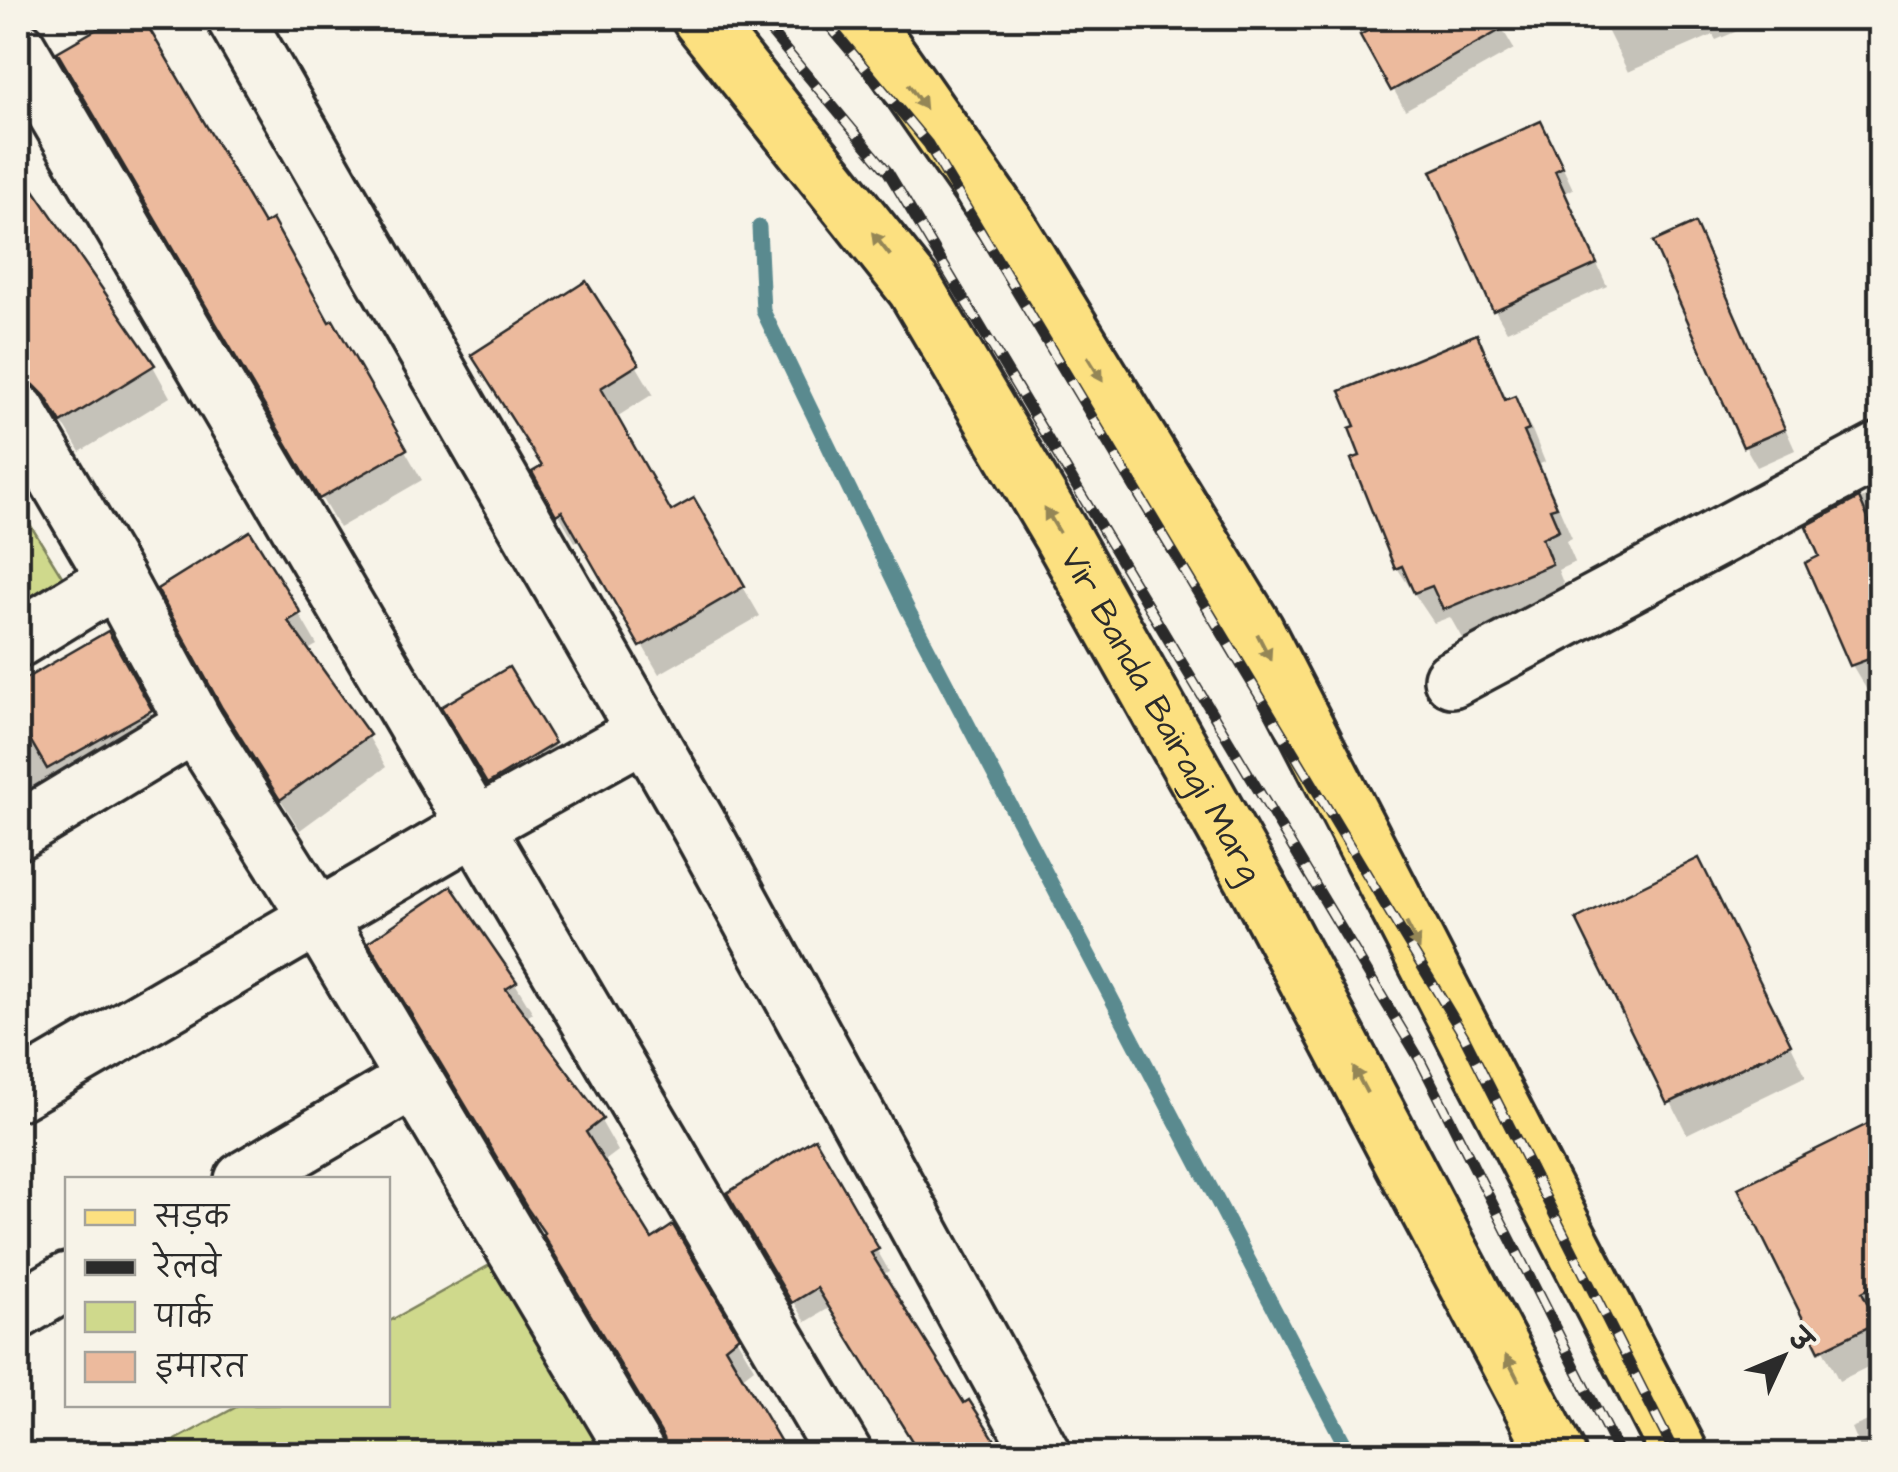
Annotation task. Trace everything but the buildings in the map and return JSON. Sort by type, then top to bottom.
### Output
[{"type":"main road","name":"Vir Banda Bairagi Marg","points":[[700,18],[915,288],[1061,535],[1259,888],[1557,1454]]},
{"type":"main road","points":[[862,18],[1007,226],[1256,631],[1680,1454]]},
{"type":"street","points":[[55,18],[18,45],[844,1454]]},
{"type":"street","points":[[235,18],[646,732],[1042,1454]]},
{"type":"street","points":[[18,412],[116,579],[194,724],[317,916],[637,1454]]},
{"type":"street","points":[[1452,678],[1880,451]]},
{"type":"street","points":[[18,639],[116,579]]},
{"type":"street","points":[[18,831],[194,724]]},
{"type":"street","points":[[18,1092],[317,916],[646,732]]},
{"type":"street","points":[[247,1177],[414,1080]]},
{"type":"street","points":[[18,1310],[65,1284]]},
{"type":"green space","points":[[18,505],[73,594],[18,629]]},
{"type":"green space","points":[[506,1256],[628,1454],[150,1454],[236,1407],[390,1407],[390,1321]]},
{"type":"waterway","points":[[759,227],[763,311],[907,608],[1350,1454]]},
{"type":"railway","points":[[759,18],[888,172],[1420,1060],[1619,1454]]},
{"type":"railway","points":[[823,18],[928,144],[1464,1036],[1675,1454]]}]
